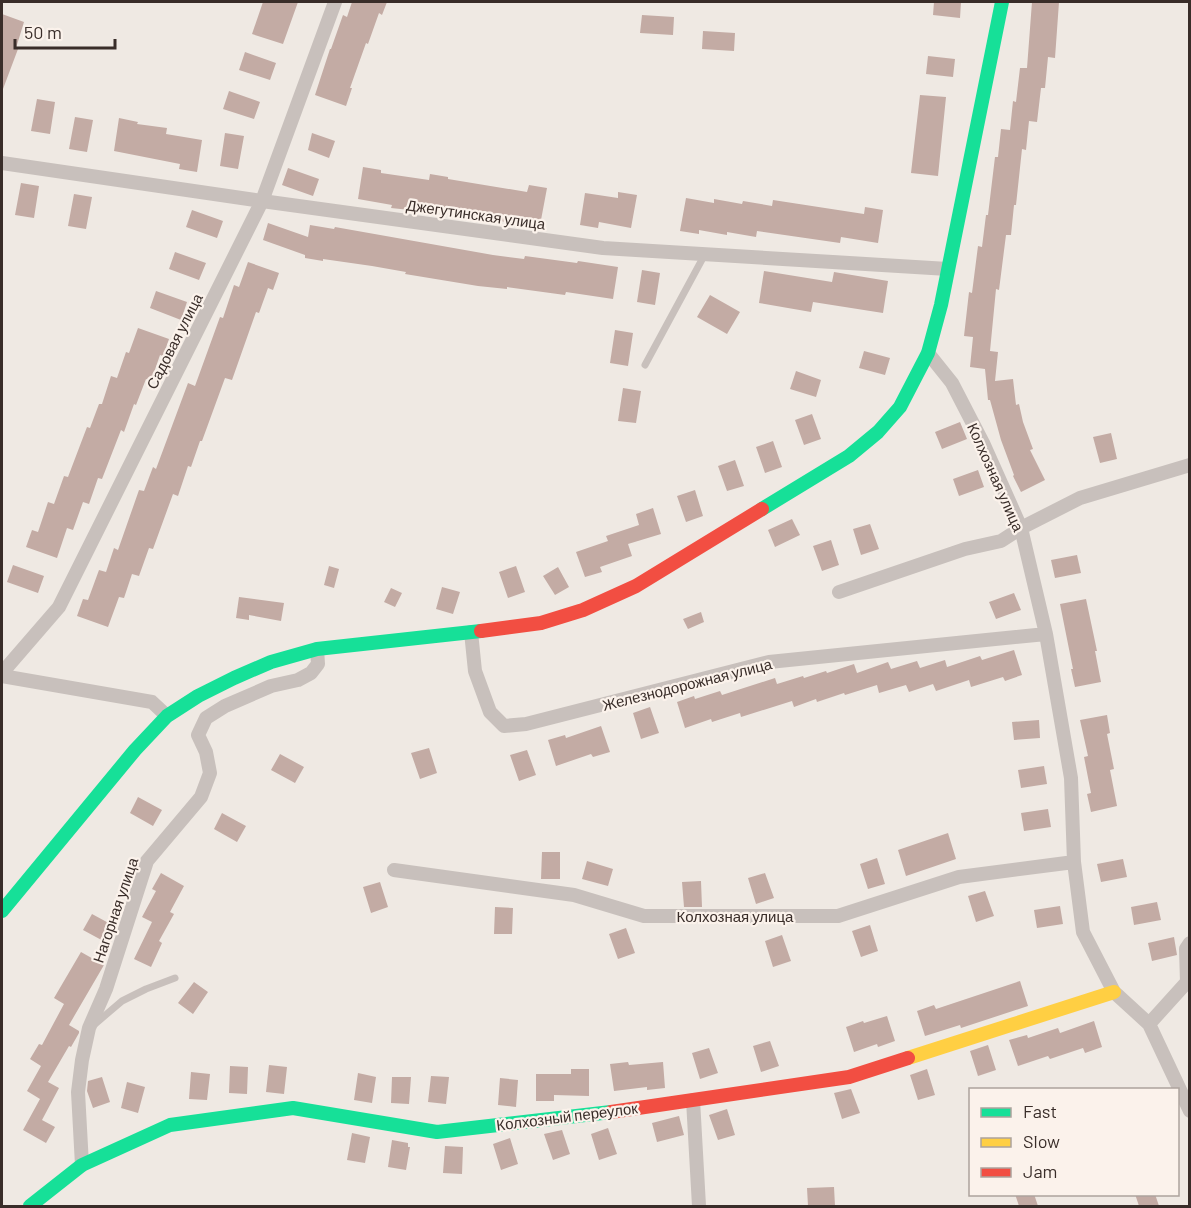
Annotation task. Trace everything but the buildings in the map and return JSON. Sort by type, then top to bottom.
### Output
[{"type":"main road","points":[[2,911],[135,750],[167,716],[198,696],[271,662],[317,649],[541,623],[583,610],[636,586],[849,456],[878,432],[900,406],[928,353],[941,305],[1002,2]]},
{"type":"main road","name":"Колхозный переулок","points":[[30,1206],[82,1165],[170,1125],[293,1108],[437,1132],[591,1115],[849,1077],[1114,992]]},
{"type":"street","name":"Садовая улица","points":[[2,674],[59,608],[262,201],[335,2]]},
{"type":"street","name":"Джегутинская улица","points":[[2,163],[603,248],[948,269]]},
{"type":"street","name":"Колхозная улица","points":[[928,353],[952,383],[984,445],[1021,528],[1046,634],[1071,778],[1074,862],[1083,932],[1114,992],[1149,1024],[1190,1111]]},
{"type":"street","points":[[839,592],[965,549],[1001,541],[1021,528],[1080,498],[1190,465]]},
{"type":"street","name":"Железнодорожная улица","points":[[471,632],[479,682],[490,712],[504,726],[526,724],[769,662],[1046,634]]},
{"type":"street","name":"Нагорная улица","points":[[82,1165],[78,1092],[89,1028],[106,989],[147,861],[201,797],[210,772],[206,752],[198,735],[206,718],[225,706],[271,686],[298,680],[310,673],[318,664],[317,649]]},
{"type":"street","points":[[2,653],[16,656]]},
{"type":"street","points":[[2,674],[152,702],[167,716]]},
{"type":"street","name":"Колхозная улица","points":[[394,870],[574,895],[644,916],[838,916],[959,877],[1074,862]]},
{"type":"street","points":[[1149,1024],[1187,982],[1186,949],[1190,943]]},
{"type":"street","points":[[693,1100],[699,1206]]},
{"type":"lane","points":[[645,365],[705,254]]},
{"type":"lane","points":[[89,1028],[122,1001],[175,978]]},
{"type":"traffic: fast","points":[[762,509],[849,456],[878,432],[900,407],[928,353],[941,305],[1002,2]]},
{"type":"traffic: fast","points":[[2,911],[135,750],[167,716],[198,696],[271,662],[317,649],[481,631]]},
{"type":"traffic: fast","points":[[30,1206],[82,1165],[170,1125],[293,1108],[437,1132],[611,1112]]},
{"type":"traffic: slow","points":[[908,1058],[1114,992]]},
{"type":"traffic: jam","points":[[481,631],[541,623],[583,610],[636,586],[762,509]]},
{"type":"traffic: jam","points":[[611,1112],[849,1077],[908,1058]]}]
